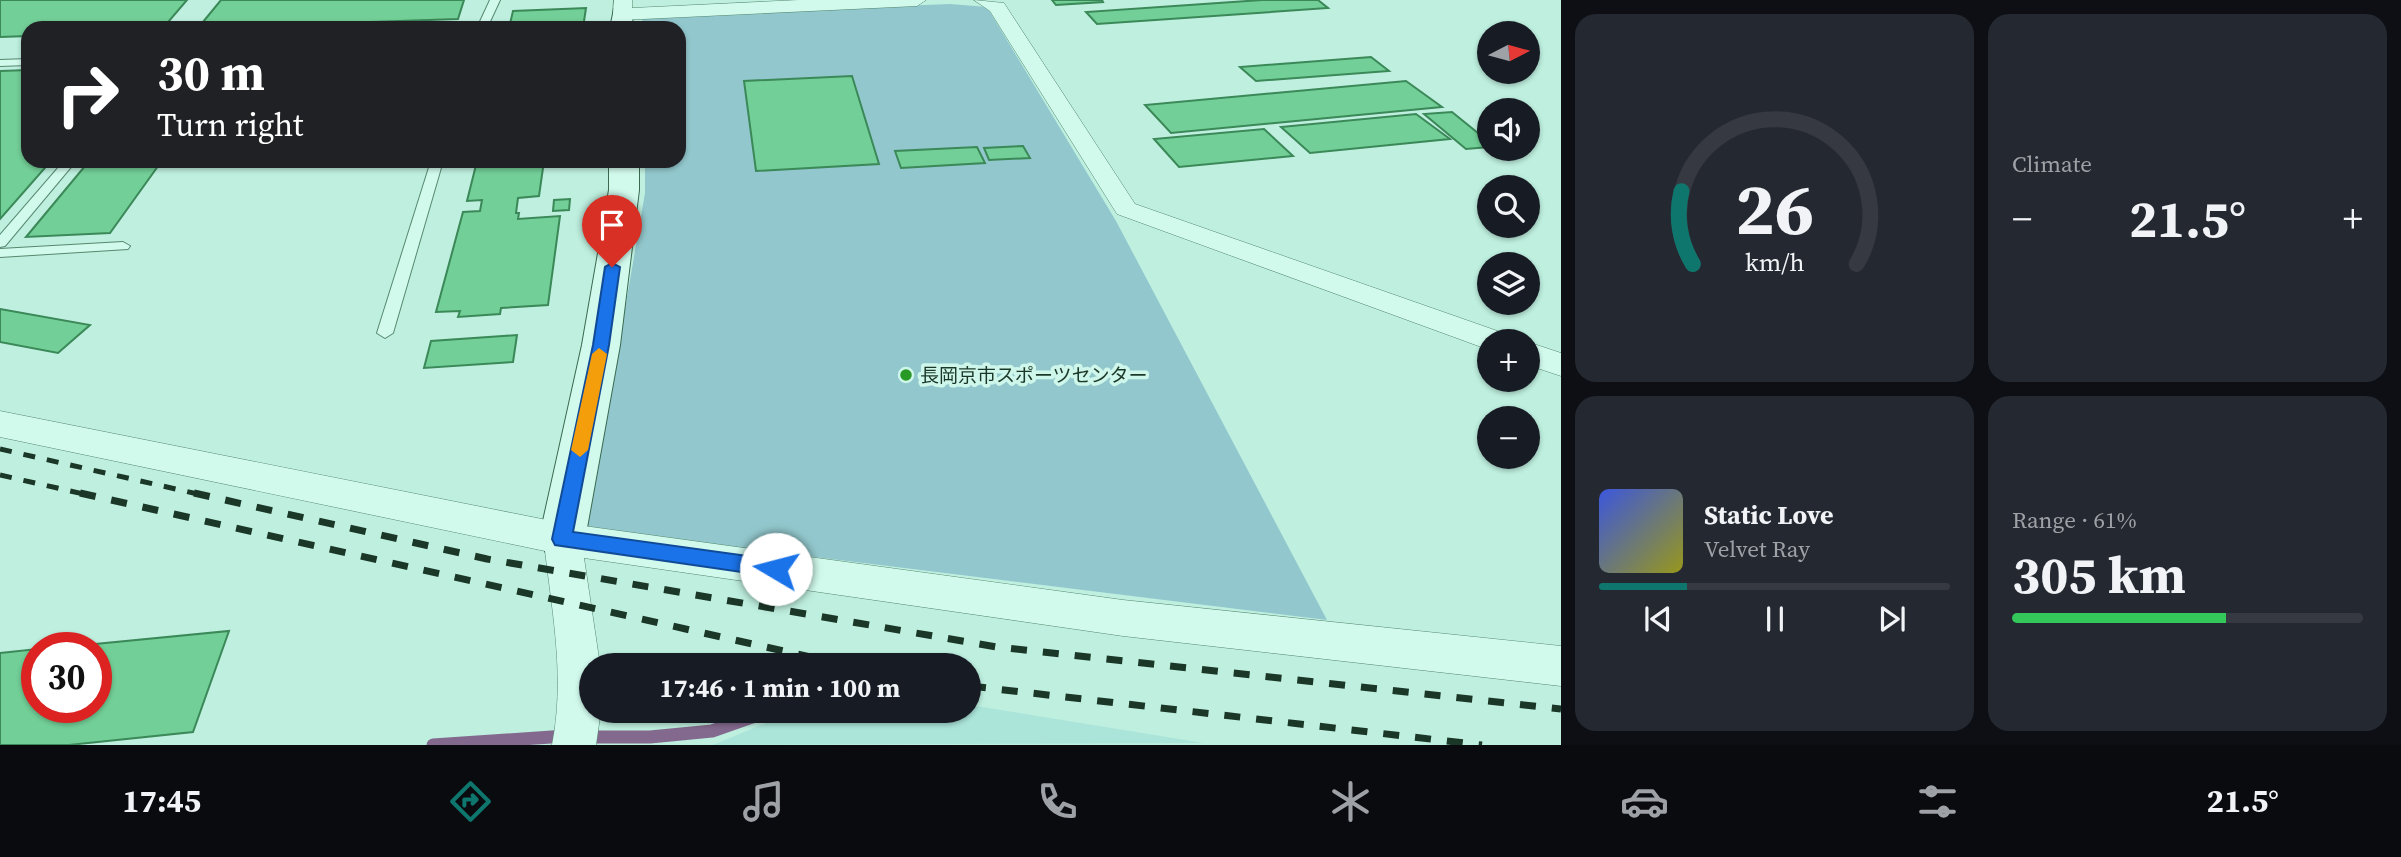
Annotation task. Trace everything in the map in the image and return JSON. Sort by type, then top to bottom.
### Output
[{"type":"street","points":[[622,14],[917,0]]},
{"type":"street","points":[[983,0],[997,7],[1126,209],[1477,335]]},
{"type":"street","points":[[577,732],[580,684],[562,539],[601,345],[624,190],[624,168]]},
{"type":"street","points":[[1540,357],[1561,365]]},
{"type":"street","points":[[0,424],[562,539],[1123,618],[1561,666]]},
{"type":"lane","points":[[485,21],[495,0]]},
{"type":"lane","points":[[0,63],[21,62]]},
{"type":"lane","points":[[0,243],[64,168]]},
{"type":"lane","points":[[385,333],[435,168]]},
{"type":"lane","points":[[0,253],[123,246]]},
{"type":"shaded area","name":"長岡京市スポーツセンター","points":[[950,4],[987,7],[1116,221],[1327,620],[587,529],[645,193],[645,168],[686,168],[686,21],[642,21],[642,16]]},
{"type":"shaded area","points":[[981,707],[1204,743],[713,745],[766,723],[981,723]]},
{"type":"building","points":[[0,0],[187,0],[169,21],[21,21],[21,36],[0,37]]},
{"type":"building","points":[[221,0],[464,0],[458,19],[204,21]]},
{"type":"building","points":[[1052,0],[1102,0],[1103,2],[1056,5]]},
{"type":"building","points":[[1262,0],[1318,0],[1328,8],[1097,24],[1086,12]]},
{"type":"building","points":[[586,8],[584,21],[511,21],[513,11]]},
{"type":"building","points":[[1371,57],[1389,71],[1256,81],[1240,67]]},
{"type":"building","points":[[21,70],[21,168],[45,168],[0,219],[0,71]]},
{"type":"building","points":[[852,76],[879,164],[756,171],[744,81]]},
{"type":"building","points":[[1406,81],[1442,107],[1171,133],[1145,105]]},
{"type":"building","points":[[1452,112],[1477,132],[1477,148],[1466,149],[1424,114]]},
{"type":"building","points":[[1416,114],[1450,139],[1310,153],[1281,127]]},
{"type":"building","points":[[1264,129],[1293,156],[1179,167],[1154,139]]},
{"type":"building","points":[[1023,146],[1030,158],[989,160],[984,148]]},
{"type":"building","points":[[977,147],[985,163],[901,168],[895,151]]},
{"type":"building","points":[[83,168],[157,168],[110,233],[26,237]]},
{"type":"building","points":[[475,168],[543,168],[539,196],[518,198],[516,213],[519,213],[518,219],[560,216],[548,305],[501,308],[500,314],[458,317],[460,311],[436,312],[463,212],[480,211],[482,200],[467,201]]},
{"type":"building","points":[[570,199],[569,210],[553,211],[554,200]]},
{"type":"building","points":[[0,309],[90,325],[58,353],[0,342]]},
{"type":"building","points":[[517,335],[513,362],[424,368],[431,341]]},
{"type":"building","points":[[229,631],[193,732],[69,745],[0,745],[0,653],[21,651],[21,723],[112,723],[112,642]]},
{"type":"waterway","points":[[586,737],[650,737],[712,731],[735,723]]},
{"type":"waterway","points":[[433,745],[566,736]]},
{"type":"railway","points":[[0,449],[202,495]]},
{"type":"railway","points":[[0,475],[88,495]]},
{"type":"railway","points":[[80,493],[793,653]]},
{"type":"railway","points":[[194,493],[487,559],[997,647],[1561,709]]},
{"type":"railway","points":[[981,687],[1482,745]]},
{"type":"slow traffic","points":[[580,450],[599,354]]},
{"type":"place","name":"長岡京市スポーツセンター","points":[[906,375]]},
{"type":"route","points":[[612,267],[601,345],[562,539],[776,569]]}]
